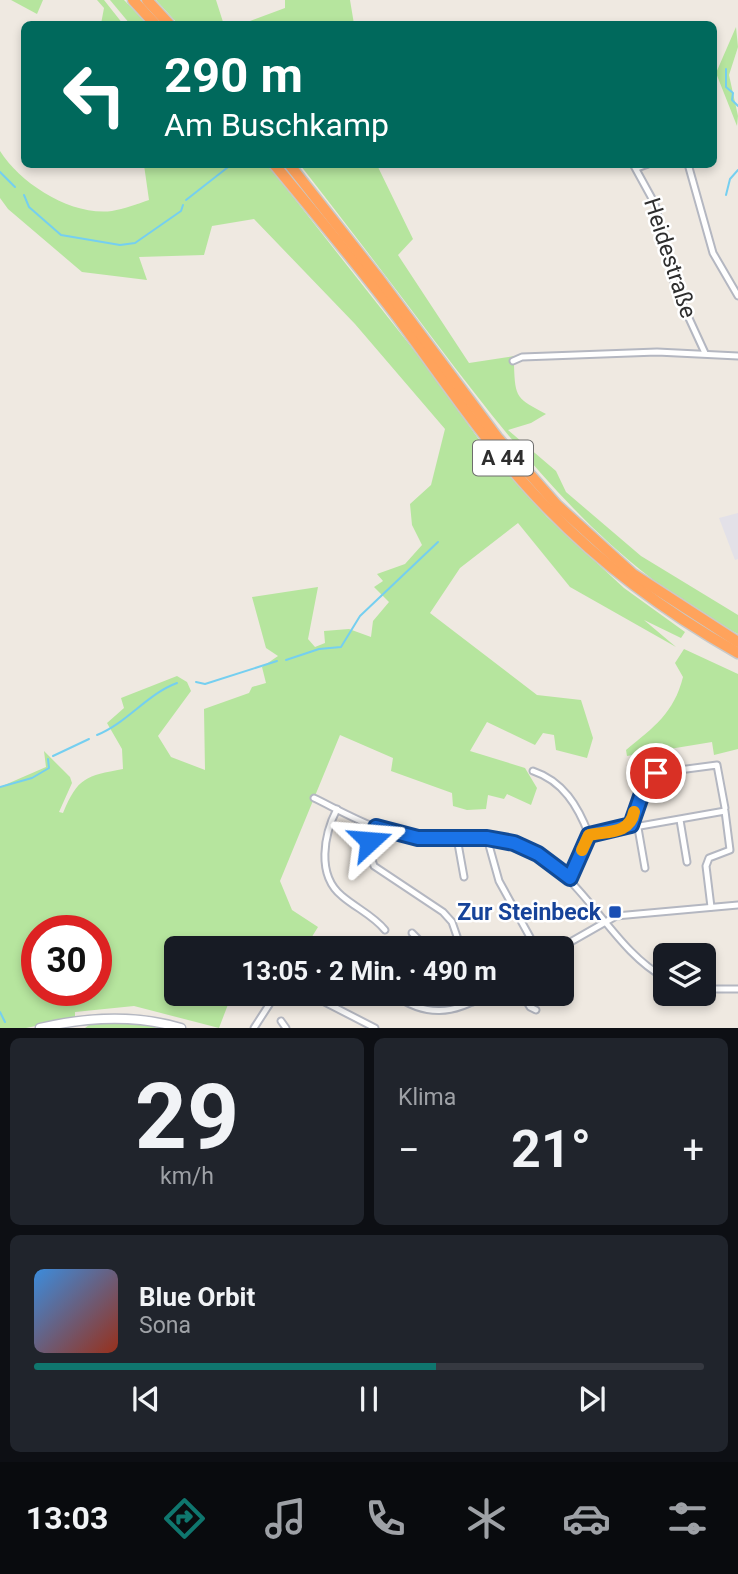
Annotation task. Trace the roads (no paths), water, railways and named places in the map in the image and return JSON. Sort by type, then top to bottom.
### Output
[{"type":"highway","points":[[132,0],[152,21]]},
{"type":"highway","points":[[147,0],[166,21]]},
{"type":"highway","name":"A 44","points":[[278,168],[320,211],[497,437],[557,505],[633,574],[738,642]]},
{"type":"highway","name":"A 44","points":[[292,168],[320,211],[490,443],[549,511],[589,548],[659,605],[738,653]]},
{"type":"main road","points":[[40,1028],[83,1020],[122,1018],[181,1028]]},
{"type":"street","name":"Heidestraße","points":[[636,168],[655,204],[676,290],[705,353]]},
{"type":"street","points":[[689,168],[713,253],[738,296]]},
{"type":"street","points":[[513,361],[522,357],[657,352],[738,356]]},
{"type":"street","points":[[627,828],[632,822],[648,779],[656,773],[717,765],[730,850],[709,858],[706,866],[711,907]]},
{"type":"street","points":[[533,771],[545,775],[565,790],[589,835]]},
{"type":"street","points":[[314,798],[376,827],[418,838],[487,838],[527,848],[570,878],[653,970]]},
{"type":"street","points":[[337,809],[325,843],[332,884],[342,897],[385,930]]},
{"type":"street","points":[[589,835],[725,810]]},
{"type":"street","points":[[680,820],[687,862]]},
{"type":"street","points":[[376,827],[368,848],[374,866],[446,915],[456,936]]},
{"type":"street","points":[[638,828],[645,868]]},
{"type":"street","points":[[570,878],[589,835]]},
{"type":"street","points":[[457,838],[464,877]]},
{"type":"street","points":[[487,838],[499,881],[529,936]]},
{"type":"street","points":[[574,939],[606,920],[637,913],[738,905]]},
{"type":"street","points":[[412,933],[415,936]]},
{"type":"street","points":[[716,989],[738,989]]},
{"type":"street","points":[[254,1028],[268,1006]]},
{"type":"street","points":[[332,1006],[375,1028]]},
{"type":"street","points":[[413,1006],[430,1011],[450,1011],[460,1006]]},
{"type":"street","points":[[529,1006],[536,1010]]},
{"type":"street","points":[[281,1021],[286,1028]]},
{"type":"waterway","points":[[726,69],[726,87],[733,93],[732,100],[738,106]]},
{"type":"waterway","points":[[186,200],[227,168]]},
{"type":"waterway","points":[[726,195],[730,179],[738,170]]},
{"type":"waterway","points":[[0,172],[15,187]]},
{"type":"waterway","points":[[24,195],[29,207],[61,235],[120,245],[135,243],[181,211],[183,205]]},
{"type":"waterway","points":[[286,660],[319,649],[341,647],[360,616],[438,542]]},
{"type":"waterway","points":[[196,682],[205,684],[277,661]]},
{"type":"waterway","points":[[97,735],[108,730],[156,694],[177,683]]},
{"type":"waterway","points":[[53,756],[89,739]]},
{"type":"waterway","points":[[0,787],[32,778],[49,768],[48,759]]},
{"type":"waterway","points":[[0,1012],[5,1022]]},
{"type":"place","name":"Zur Steinbeck","points":[[615,912]]}]
